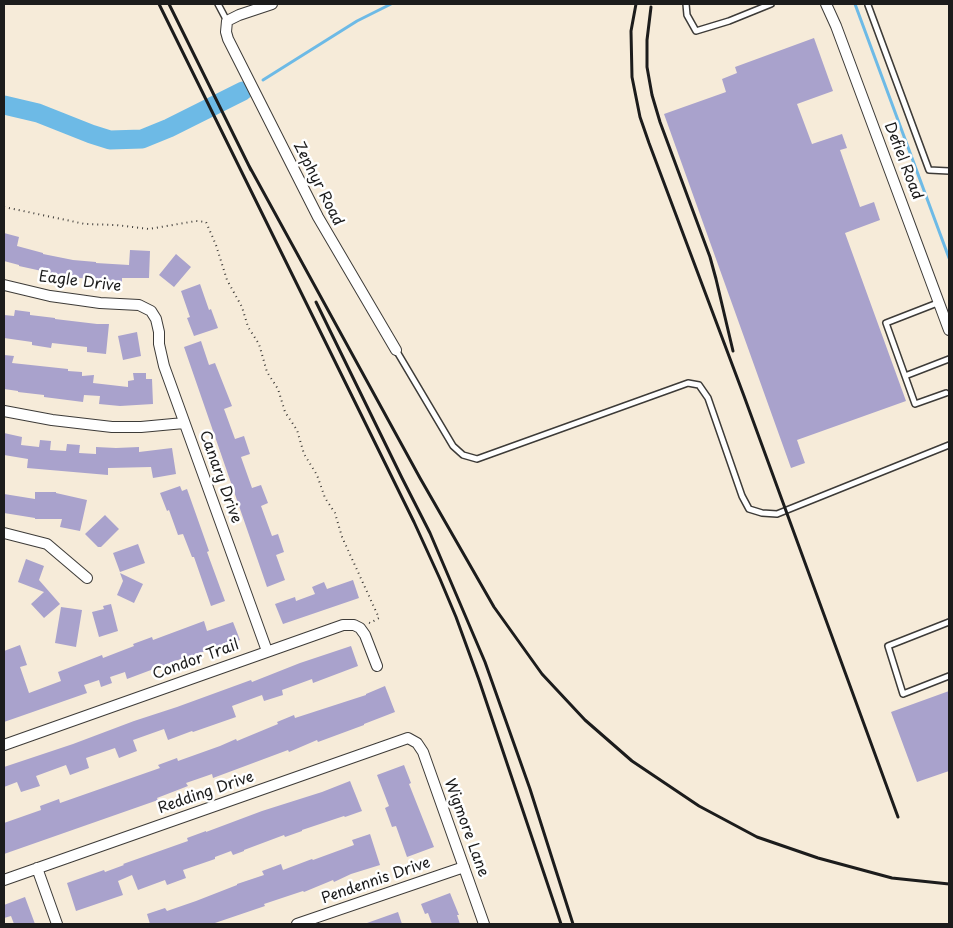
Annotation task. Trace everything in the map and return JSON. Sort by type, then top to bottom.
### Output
[{"type":"street","points":[[226,23],[239,15],[272,4]]},
{"type":"street","name":"Defiel Road","points":[[826,4],[836,26],[949,330]]},
{"type":"street","name":"Zephyr Road","points":[[226,23],[228,38],[318,218],[396,350]]},
{"type":"street","name":"Eagle Drive","points":[[4,285],[50,296],[100,303],[139,305],[151,311]]},
{"type":"street","name":"Canary Drive","points":[[151,311],[156,319],[164,366],[267,651]]},
{"type":"street","points":[[4,411],[59,421],[112,427],[141,427],[184,422]]},
{"type":"street","points":[[4,533],[47,544],[87,578]]},
{"type":"street","name":"Condor Trail","points":[[4,745],[343,625],[354,625],[360,628],[365,635],[377,666]]},
{"type":"street","name":"Redding Drive","points":[[4,880],[408,738],[418,743]]},
{"type":"street","name":"Wigmore Lane","points":[[418,743],[423,752],[484,924]]},
{"type":"street","name":"Pendennis Drive","points":[[297,924],[464,867]]},
{"type":"street","points":[[37,868],[57,924]]},
{"type":"lane","points":[[218,4],[226,23]]},
{"type":"lane","points":[[686,4],[687,15],[696,31],[729,21],[770,4]]},
{"type":"lane","points":[[868,4],[928,170],[949,171]]},
{"type":"lane","points":[[940,302],[886,323],[915,404],[946,393]]},
{"type":"lane","points":[[396,350],[453,446],[463,455],[478,459],[688,383],[699,385],[708,398],[742,496],[749,509],[762,513],[777,514],[949,446]]},
{"type":"lane","points":[[905,376],[949,358]]},
{"type":"lane","points":[[949,622],[888,646],[903,694],[949,676]]},
{"type":"path","points":[[4,207],[85,224],[148,229],[196,221],[206,222],[216,245],[227,280],[242,307],[248,327],[259,344],[267,372],[278,389],[286,412],[297,430],[304,454],[317,475],[325,498],[335,513],[342,537],[379,618],[370,622],[362,618]]},
{"type":"building","points":[[814,38],[833,91],[797,104],[812,144],[842,134],[847,148],[840,150],[860,207],[874,202],[880,220],[845,233],[906,401],[797,440],[805,463],[791,468],[664,114],[726,92],[722,79],[737,73],[735,67]]},
{"type":"building","points":[[4,233],[19,237],[17,246],[43,254],[96,263],[129,265],[130,250],[150,251],[149,278],[122,278],[122,282],[102,281],[69,277],[19,266],[4,261]]},
{"type":"building","points":[[176,254],[191,267],[174,287],[159,275]]},
{"type":"building","points":[[200,284],[209,310],[211,309],[218,328],[194,336],[187,318],[190,317],[181,291]]},
{"type":"building","points":[[15,310],[30,312],[30,315],[55,319],[109,324],[106,354],[87,352],[87,347],[52,343],[51,348],[32,345],[32,342],[4,338],[4,315],[14,316]]},
{"type":"building","points":[[137,332],[141,356],[123,360],[118,336]]},
{"type":"building","points":[[201,341],[209,365],[215,363],[232,406],[224,409],[235,439],[244,436],[250,454],[241,457],[252,488],[261,485],[268,503],[261,506],[272,536],[278,534],[284,552],[276,555],[285,580],[267,587],[184,347]]},
{"type":"building","points":[[4,355],[14,356],[12,363],[68,369],[68,371],[82,372],[82,376],[94,375],[93,383],[128,387],[128,381],[134,380],[133,373],[146,373],[146,379],[152,379],[153,404],[120,406],[99,404],[100,396],[84,395],[83,402],[4,389]]},
{"type":"building","points":[[4,433],[22,437],[21,445],[39,447],[40,440],[51,441],[50,450],[66,451],[67,444],[80,445],[79,453],[96,454],[96,447],[139,447],[139,452],[172,448],[176,474],[153,478],[151,467],[108,468],[108,475],[27,468],[28,459],[4,455]]},
{"type":"building","points":[[180,486],[182,491],[187,489],[225,601],[211,606],[194,557],[192,557],[183,534],[178,535],[169,510],[167,511],[160,493]]},
{"type":"building","points":[[35,492],[56,492],[87,500],[80,531],[60,527],[62,519],[35,519],[4,513],[4,494],[35,499]]},
{"type":"building","points":[[105,515],[119,529],[101,547],[98,547],[85,534]]},
{"type":"building","points":[[138,544],[145,563],[120,572],[113,553]]},
{"type":"building","points":[[26,559],[44,566],[39,580],[60,604],[44,618],[31,604],[44,592],[18,582]]},
{"type":"building","points":[[120,573],[143,584],[134,603],[117,595],[123,581]]},
{"type":"building","points":[[353,580],[359,598],[283,624],[275,604],[295,597],[296,601],[315,594],[312,587],[324,582],[327,589]]},
{"type":"building","points":[[111,604],[118,631],[99,637],[92,612],[104,609],[103,606]]},
{"type":"building","points":[[61,607],[82,610],[76,647],[55,643]]},
{"type":"building","points":[[204,621],[207,631],[233,622],[240,640],[127,679],[125,672],[110,677],[112,683],[101,687],[99,680],[84,685],[87,693],[4,722],[4,651],[20,645],[27,665],[20,667],[29,693],[61,681],[58,672],[102,655],[103,658],[152,637],[153,640]]},
{"type":"building","points":[[351,646],[358,666],[313,683],[312,679],[282,690],[283,695],[264,701],[262,695],[232,706],[236,717],[168,740],[164,729],[133,740],[137,751],[119,758],[115,748],[86,758],[89,768],[70,775],[66,765],[36,776],[40,786],[21,792],[17,782],[4,787],[4,767]]},
{"type":"building","points":[[385,686],[395,712],[318,742],[317,740],[289,752],[288,750],[213,778],[212,774],[186,783],[188,786],[157,798],[158,800],[4,854],[4,823],[41,810],[40,806],[59,799],[60,803],[160,768],[158,765],[177,758],[178,761],[236,739],[237,741],[278,724],[277,722],[294,715],[295,718],[366,695]]},
{"type":"building","points":[[949,691],[949,771],[917,782],[891,712]]},
{"type":"building","points":[[404,765],[411,783],[409,784],[434,847],[407,857],[396,826],[392,827],[385,808],[389,806],[377,775]]},
{"type":"building","points":[[350,781],[362,811],[285,837],[284,835],[233,855],[231,851],[215,857],[215,859],[183,870],[186,878],[167,885],[165,880],[138,890],[132,875],[118,881],[123,895],[76,911],[67,883],[104,870],[105,872],[188,841],[187,838]]},
{"type":"building","points":[[370,834],[380,865],[264,904],[265,906],[212,924],[150,924],[147,914],[165,908],[167,911],[196,901],[264,875],[262,871],[281,864],[283,870],[313,860],[354,845],[352,840]]},
{"type":"building","points":[[450,893],[459,915],[457,915],[460,924],[432,924],[428,913],[425,914],[421,904]]},
{"type":"building","points":[[25,897],[35,924],[14,924],[11,916],[4,918],[4,905]]},
{"type":"building","points":[[398,912],[402,924],[367,924],[367,923]]},
{"type":"waterway","points":[[263,80],[357,21],[391,4]]},
{"type":"waterway","points":[[855,4],[949,258]]},
{"type":"waterway","points":[[4,105],[38,113],[110,140],[142,139],[169,128],[243,91]]},
{"type":"railway","points":[[159,4],[414,522],[440,579],[479,680],[561,924]]},
{"type":"railway","points":[[169,4],[251,170]]},
{"type":"railway","points":[[636,4],[631,31],[632,77],[640,117],[898,817]]},
{"type":"railway","points":[[651,7],[647,40],[647,67],[652,95],[660,122],[710,257],[733,351]]},
{"type":"railway","points":[[248,164],[420,478],[494,607],[542,674],[585,720],[632,761],[699,806],[757,837],[818,858],[892,878],[949,884]]},
{"type":"railway","points":[[316,302],[430,533],[485,662],[530,789],[573,924]]}]
